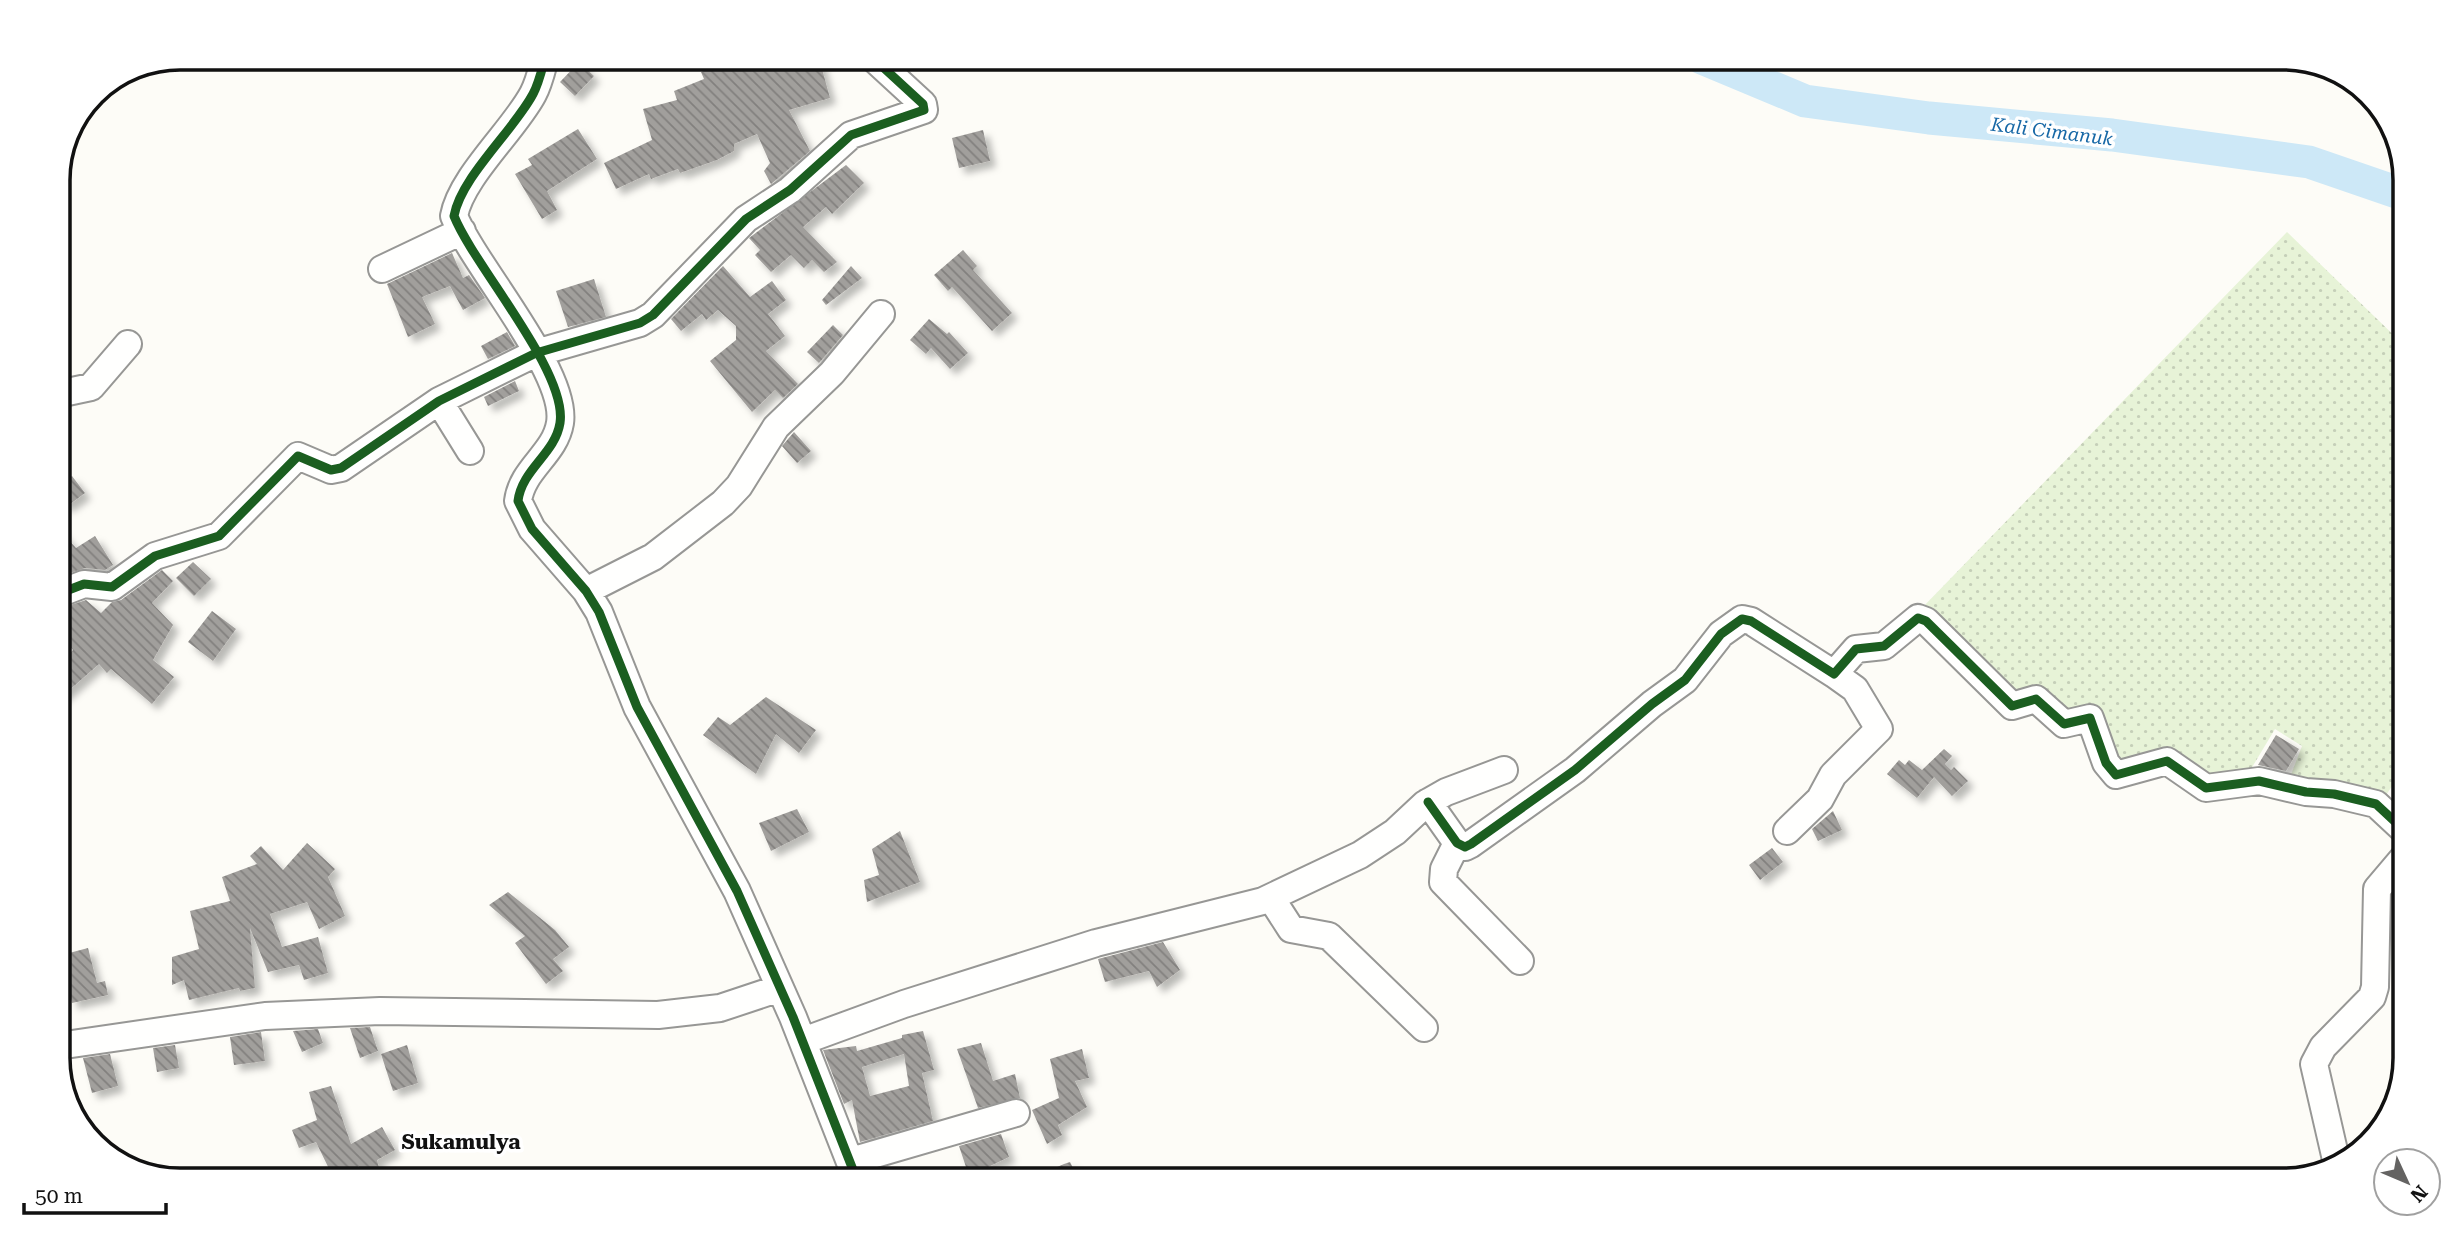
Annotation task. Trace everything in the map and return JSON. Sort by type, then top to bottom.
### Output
[{"type":"street","points":[[541,70],[534,93],[456,205],[454,216],[536,353],[559,397],[560,425],[553,442],[526,475],[518,501],[531,529],[586,591],[612,640],[637,707],[737,891],[803,1041],[853,1168]]},
{"type":"street","points":[[70,589],[84,584],[112,587],[155,556],[212,541],[298,456],[331,470],[341,468],[439,401],[536,353],[640,323],[653,316],[746,219],[790,190],[851,135],[924,110],[923,104],[886,70]]},
{"type":"street","points":[[382,269],[462,231]]},
{"type":"street","points":[[586,591],[653,557],[723,503],[739,486],[776,427],[832,373],[881,314]]},
{"type":"street","points":[[70,391],[90,387],[128,344]]},
{"type":"street","points":[[439,401],[470,451]]},
{"type":"street","points":[[1428,802],[1457,843],[1465,847],[1471,844],[1575,769],[1685,680],[1721,634],[1742,619],[1747,619],[1855,689],[1879,729],[1833,775],[1820,799],[1787,831]]},
{"type":"street","points":[[1834,674],[1856,649],[1880,647],[1914,620],[1922,619],[2012,706],[2036,699],[2064,724],[2090,718],[2106,763],[2116,775],[2166,761],[2206,788],[2259,781],[2371,802],[2393,821]]},
{"type":"street","points":[[803,1041],[904,1004],[1096,943],[1271,898],[1360,855],[1395,832],[1428,802],[1504,770]]},
{"type":"street","points":[[1457,843],[1444,869],[1443,882],[1520,961]]},
{"type":"street","points":[[2335,1154],[2314,1064],[2319,1052],[2372,997],[2375,987],[2377,889],[2393,870]]},
{"type":"street","points":[[1271,898],[1290,929],[1329,936],[1424,1028]]},
{"type":"street","points":[[70,1044],[265,1016],[380,1011],[658,1015],[720,1008],[780,988]]},
{"type":"street","points":[[862,1168],[1016,1113]]},
{"type":"green space","points":[[2287,232],[2393,334],[2393,785],[2382,801],[2289,780],[2302,746],[2275,729],[2248,774],[2204,780],[2117,767],[2067,718],[2013,699],[1920,610]]},
{"type":"building","points":[[571,70],[588,70],[594,76],[575,96],[560,82]]},
{"type":"building","points":[[822,70],[830,98],[789,110],[810,151],[771,184],[764,171],[770,163],[757,134],[734,144],[734,151],[717,160],[680,173],[678,169],[651,179],[649,174],[616,189],[604,163],[652,140],[643,109],[677,100],[674,91],[704,79],[701,72]]},
{"type":"building","points":[[578,129],[597,159],[547,191],[557,210],[542,219],[515,174],[532,165],[528,159]]},
{"type":"building","points":[[983,130],[990,161],[959,168],[952,138]]},
{"type":"building","points":[[846,165],[864,183],[832,214],[826,207],[803,227],[837,262],[824,272],[812,260],[804,268],[791,255],[771,272],[755,255],[760,250],[749,238]]},
{"type":"building","points":[[963,250],[977,266],[973,270],[1012,313],[992,331],[952,287],[948,291],[934,275]]},
{"type":"building","points":[[452,253],[463,278],[469,275],[485,298],[463,310],[450,286],[422,297],[435,324],[408,337],[387,284]]},
{"type":"building","points":[[723,266],[750,297],[772,281],[786,300],[768,314],[785,336],[766,351],[798,384],[783,398],[775,390],[752,412],[710,361],[736,340],[736,326],[718,310],[706,320],[702,314],[681,331],[671,319]]},
{"type":"building","points":[[851,266],[862,278],[826,305],[822,300]]},
{"type":"building","points":[[594,279],[606,317],[568,327],[556,291]]},
{"type":"building","points":[[929,319],[947,334],[949,332],[968,353],[950,369],[931,348],[926,354],[910,340]]},
{"type":"building","points":[[833,325],[843,335],[819,363],[807,352]]},
{"type":"building","points":[[507,332],[515,346],[488,359],[481,346]]},
{"type":"building","points":[[515,381],[519,391],[488,406],[484,397]]},
{"type":"building","points":[[794,432],[811,451],[797,463],[782,446]]},
{"type":"building","points":[[72,476],[85,493],[70,504]]},
{"type":"building","points":[[95,536],[113,565],[105,570],[85,568],[70,573],[70,541],[76,548]]},
{"type":"building","points":[[193,562],[211,579],[194,596],[176,578]]},
{"type":"building","points":[[162,570],[173,581],[152,603],[173,625],[153,660],[174,677],[152,704],[111,669],[107,673],[99,664],[70,689],[70,653],[73,650],[70,647],[70,605],[86,600],[101,613],[112,602],[121,600]]},
{"type":"building","points":[[212,611],[236,629],[213,661],[188,642]]},
{"type":"building","points":[[766,697],[816,730],[799,753],[776,734],[756,774],[703,735],[718,717],[730,725]]},
{"type":"building","points":[[2276,735],[2299,749],[2286,771],[2258,765]]},
{"type":"building","points":[[1944,749],[1952,756],[1945,764],[1951,770],[1954,767],[1968,781],[1952,796],[1934,777],[1917,798],[1887,774],[1899,760],[1905,765],[1909,760],[1922,770]]},
{"type":"building","points":[[797,809],[809,832],[771,851],[759,823]]},
{"type":"building","points":[[1833,811],[1842,830],[1818,841],[1812,829]]},
{"type":"building","points":[[900,831],[920,882],[867,902],[864,880],[879,875],[872,849]]},
{"type":"building","points":[[307,843],[335,869],[328,877],[345,916],[319,929],[307,902],[270,914],[282,947],[318,937],[328,973],[304,980],[299,965],[268,972],[250,928],[255,988],[240,991],[239,988],[189,1000],[184,980],[172,985],[172,957],[199,949],[190,911],[230,901],[222,877],[257,864],[250,856],[261,846],[283,870]]},
{"type":"building","points":[[1772,848],[1783,862],[1760,880],[1749,865]]},
{"type":"building","points":[[508,892],[555,930],[569,947],[553,959],[563,971],[546,984],[515,943],[525,936],[489,905]]},
{"type":"building","points":[[1163,942],[1180,970],[1157,987],[1149,971],[1105,982],[1098,959]]},
{"type":"building","points":[[88,948],[97,983],[105,981],[108,995],[72,1003],[70,953]]},
{"type":"building","points":[[370,1027],[378,1051],[360,1058],[350,1028]]},
{"type":"building","points":[[318,1029],[323,1043],[302,1052],[293,1031]]},
{"type":"building","points":[[923,1031],[934,1070],[922,1073],[933,1121],[860,1142],[852,1100],[844,1104],[823,1050],[856,1046],[857,1051],[902,1038],[902,1035]],"holes":[[[904,1054],[909,1086],[870,1096],[862,1067]]]},
{"type":"building","points":[[261,1032],[265,1061],[234,1065],[230,1037]]},
{"type":"building","points":[[981,1043],[993,1081],[1015,1074],[1020,1098],[978,1108],[957,1049]]},
{"type":"building","points":[[175,1045],[179,1068],[157,1072],[153,1048]]},
{"type":"building","points":[[407,1045],[418,1083],[393,1091],[381,1054]]},
{"type":"building","points":[[1082,1049],[1089,1078],[1075,1081],[1087,1107],[1058,1125],[1062,1135],[1047,1144],[1032,1110],[1059,1098],[1050,1059]]},
{"type":"building","points":[[110,1054],[118,1086],[92,1093],[83,1058]]},
{"type":"building","points":[[331,1086],[351,1144],[382,1127],[395,1150],[377,1160],[379,1168],[329,1168],[316,1142],[299,1148],[292,1130],[317,1120],[309,1092]]},
{"type":"building","points":[[1001,1134],[1009,1157],[986,1168],[966,1168],[959,1146]]},
{"type":"building","points":[[1070,1162],[1073,1168],[1055,1168]]},
{"type":"waterway","name":"Kali Cimanuk","points":[[1731,70],[1805,101],[1929,118],[2112,135],[2309,162],[2393,191]]},
{"type":"cycle path","points":[[542,70],[533,94],[477,170],[459,201],[454,216],[535,348],[550,376],[559,402],[560,423],[557,434],[526,480],[518,501],[532,529],[586,591],[599,612],[637,707],[737,891],[793,1017],[852,1168]]},
{"type":"cycle path","points":[[70,589],[84,584],[112,587],[155,556],[219,536],[298,456],[331,470],[341,468],[439,401],[536,353],[640,323],[653,315],[746,219],[790,190],[851,135],[924,110],[923,104],[886,70]]},
{"type":"cycle path","points":[[1428,802],[1457,843],[1465,847],[1471,844],[1575,770],[1652,704],[1685,680],[1721,634],[1742,619],[1751,621],[1834,674],[1856,649],[1884,646],[1918,618],[1926,621],[2012,706],[2036,699],[2064,724],[2090,718],[2106,763],[2116,775],[2167,761],[2206,788],[2259,781],[2376,804],[2393,820]]},
{"type":"district","name":"Sukamulya","points":[[461,1142]]}]
